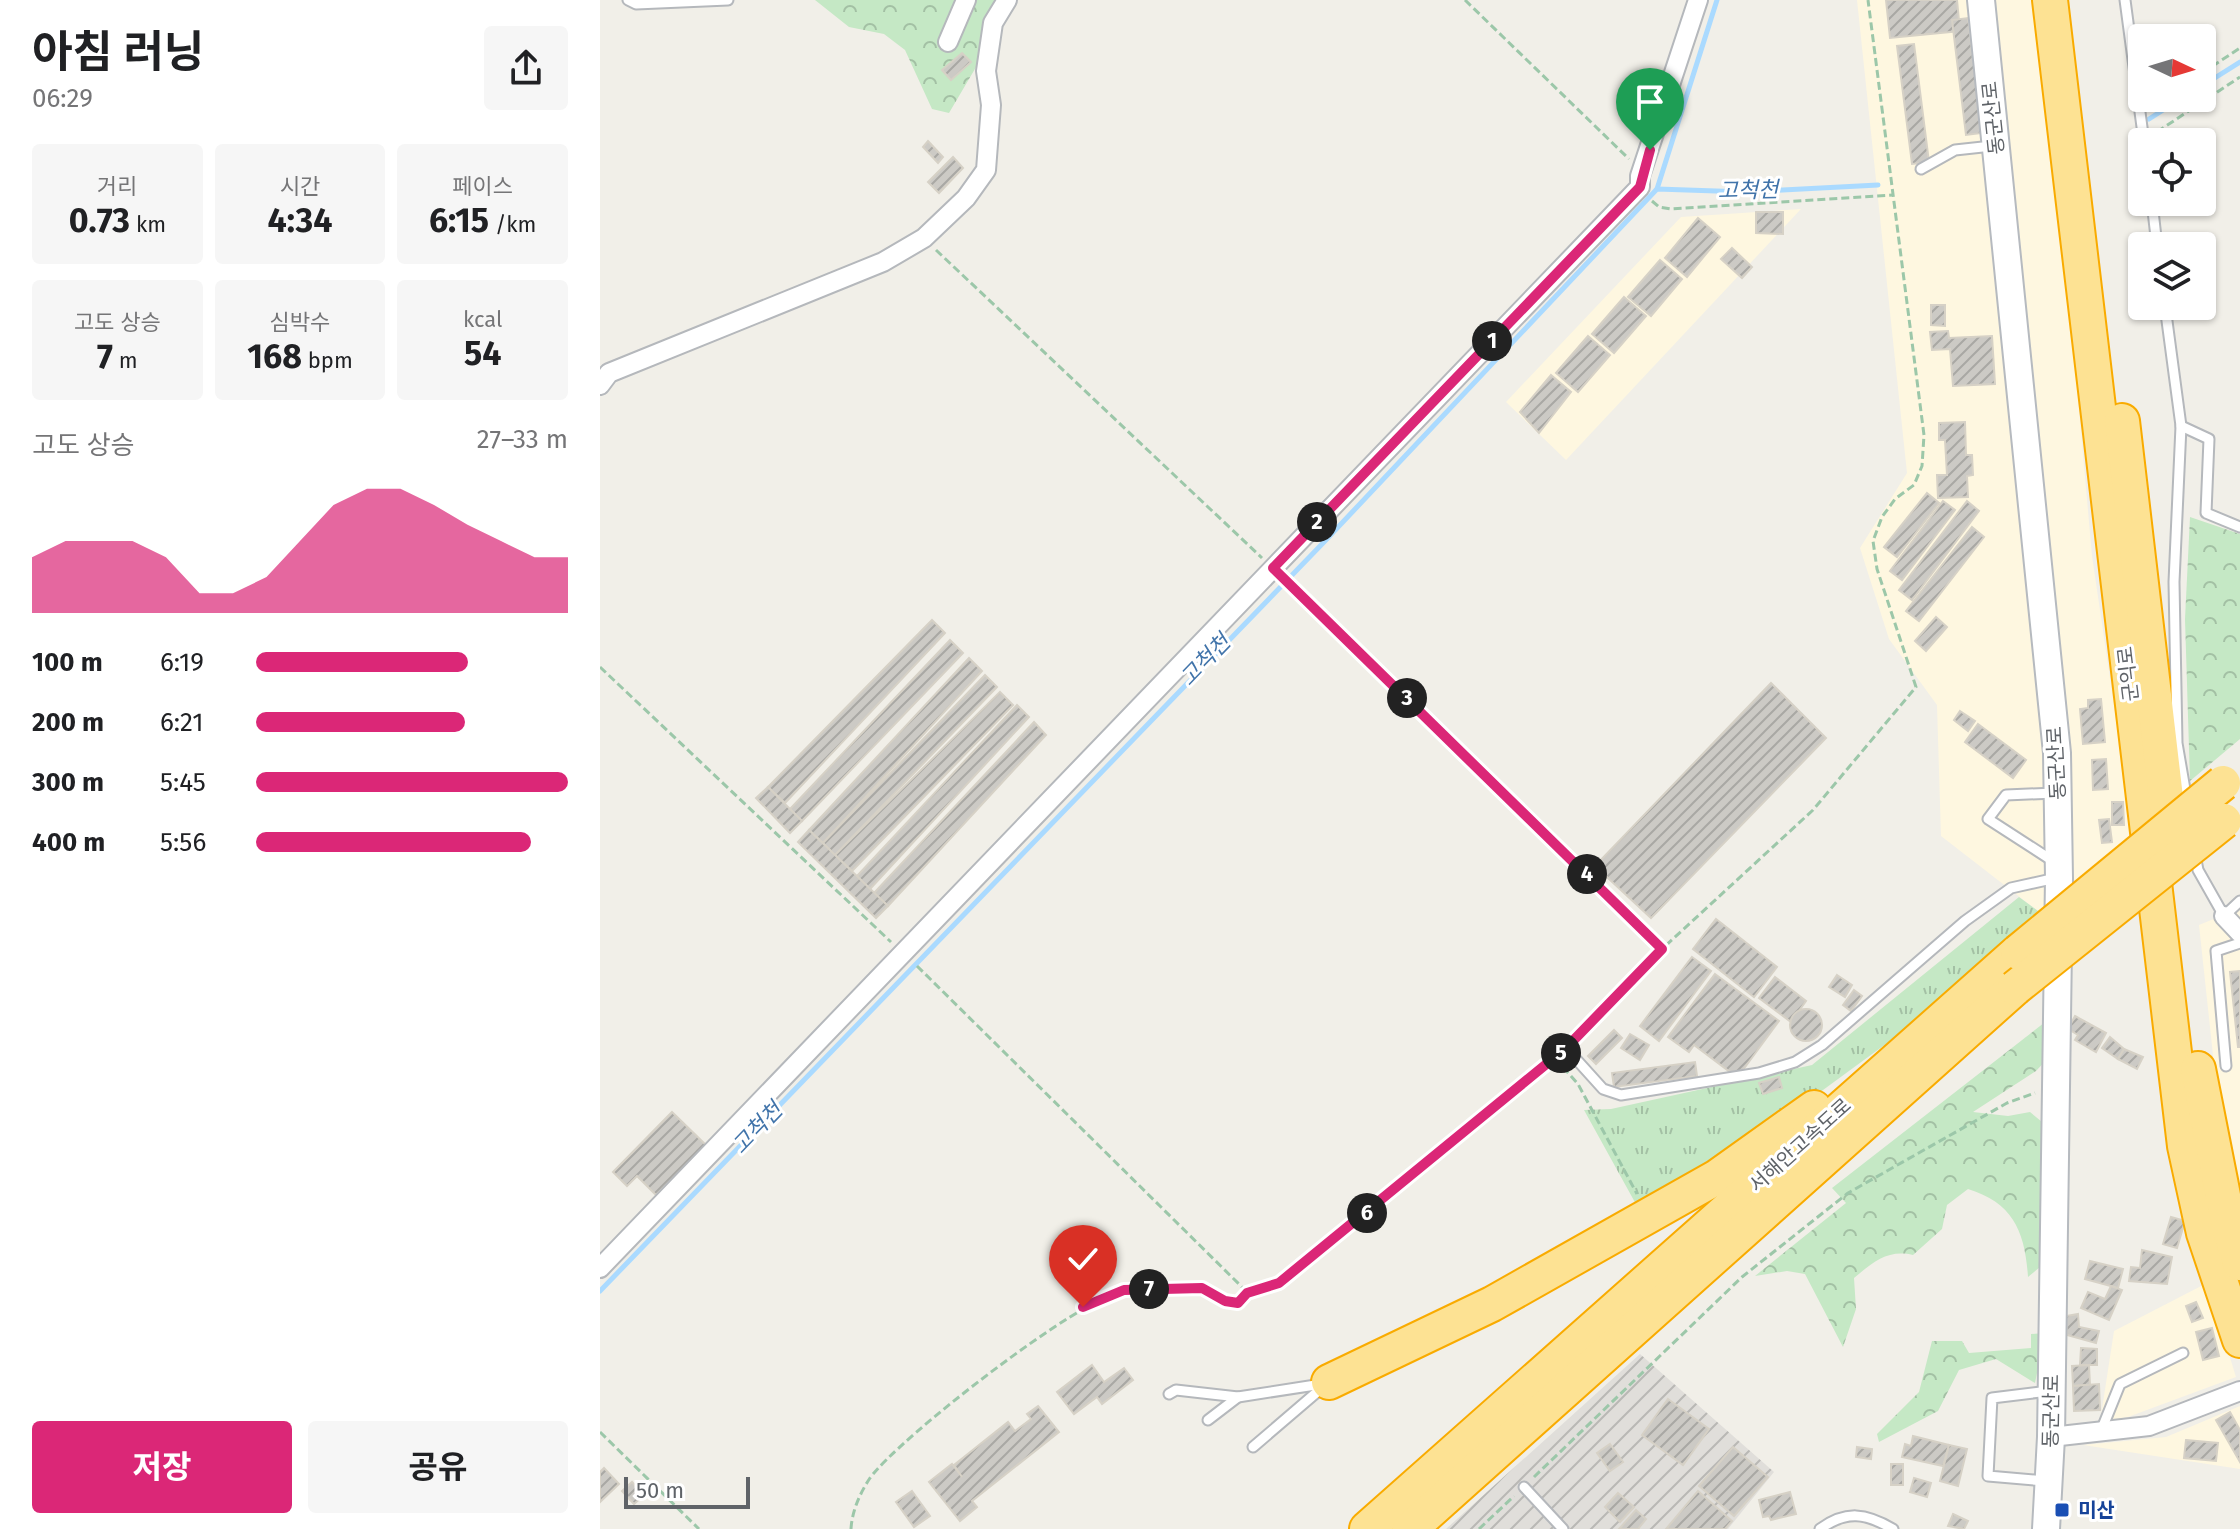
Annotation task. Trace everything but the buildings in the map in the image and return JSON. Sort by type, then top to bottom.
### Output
[{"type":"highway","name":"군익로","points":[[2050,0],[2185,1146],[2204,1233],[2240,1340]]},
{"type":"highway","name":"군익로","points":[[2073,0],[2191,1017],[2203,1107],[2240,1263]]},
{"type":"highway","name":"서해안고속도로","points":[[1367,1529],[2018,952],[2232,795]]},
{"type":"highway","name":"서해안고속도로","points":[[1410,1529],[2232,795]]},
{"type":"highway","points":[[1329,1382],[1492,1304],[1717,1177],[1957,1005]]},
{"type":"street","points":[[948,42],[966,0]]},
{"type":"street","points":[[600,385],[609,373],[883,262],[924,238],[966,198],[986,170],[991,105],[986,71],[993,23],[1007,0]]},
{"type":"street","points":[[600,1268],[1277,570],[1640,187],[1640,176],[1698,0]]},
{"type":"street","name":"동군산로","points":[[1981,0],[2057,753],[2056,1085],[2051,1437],[2046,1529]]},
{"type":"street","points":[[2224,916],[2240,933]]},
{"type":"street","points":[[2051,1437],[2149,1426],[2240,1391]]},
{"type":"lane","points":[[628,0],[636,4],[728,0]]},
{"type":"lane","points":[[2125,0],[2142,128]]},
{"type":"lane","points":[[1921,169],[1955,150],[1995,146]]},
{"type":"lane","points":[[2167,320],[2181,426],[2174,582],[2177,743],[2198,870],[2224,916],[2240,901]]},
{"type":"lane","points":[[2181,426],[2209,439],[2206,513],[2240,527]]},
{"type":"lane","points":[[2058,793],[2006,795],[1988,819],[2059,872]]},
{"type":"lane","points":[[1566,1048],[1603,1089],[1621,1095],[1759,1073],[1795,1062],[1822,1045],[1965,921],[2011,888],[2059,872]]},
{"type":"lane","points":[[2226,1066],[2216,951],[2240,943]]},
{"type":"lane","points":[[2101,1431],[2120,1384],[2183,1353]]},
{"type":"lane","points":[[1169,1394],[1176,1390],[1238,1397],[1329,1382]]},
{"type":"lane","points":[[1253,1447],[1329,1382]]},
{"type":"lane","points":[[2049,1482],[1988,1476],[1992,1398],[2051,1391]]},
{"type":"lane","points":[[1208,1420],[1238,1397]]},
{"type":"lane","points":[[1524,1487],[1563,1529]]},
{"type":"lane","points":[[1820,1529],[1835,1518],[1870,1516],[1893,1529]]},
{"type":"path","points":[[1465,0],[1634,163],[1640,176]]},
{"type":"path","points":[[851,1529],[860,1496],[872,1476],[964,1393],[1083,1307],[1124,1290],[1202,1288],[1225,1301],[1238,1303],[1247,1293],[1279,1283],[1320,1252],[1566,1048],[1662,949],[1813,810],[1908,702],[1916,687],[1877,569],[1873,541],[1882,517],[1895,499],[1914,485],[1922,466],[1924,435],[1868,0]]},
{"type":"path","points":[[2216,64],[2240,48]]},
{"type":"path","points":[[2164,128],[2240,77]]},
{"type":"path","points":[[1659,207],[1893,195]]},
{"type":"path","points":[[924,238],[1299,591],[1662,949]]},
{"type":"path","points":[[600,667],[903,953]]},
{"type":"path","points":[[925,974],[1247,1293]]},
{"type":"path","points":[[1555,1058],[1578,1084],[1639,1197]]},
{"type":"path","points":[[1479,1529],[1742,1277],[1848,1193],[2007,1103],[2056,1085]]},
{"type":"path","points":[[600,1432],[699,1529]]},
{"type":"shaded area","points":[[1857,0],[2043,0],[2092,556],[2133,834],[2038,911],[1941,836],[1937,705],[1889,639],[1860,548],[1907,473]]},
{"type":"shaded area","points":[[1801,209],[1566,460],[1506,402],[1681,217]]},
{"type":"shaded area","points":[[2240,908],[2240,1197],[2216,1083],[2199,925]]},
{"type":"shaded area","points":[[2207,1283],[2236,1377],[2128,1417],[2100,1422],[2114,1331]]},
{"type":"shaded area","points":[[1640,1354],[1774,1472],[1728,1529],[1446,1529]]},
{"type":"shaded area","points":[[2240,1406],[2240,1469],[2083,1445],[2166,1437]]},
{"type":"green space","points":[[815,0],[997,0],[982,57],[949,113],[932,109],[905,50],[884,34],[849,27]]},
{"type":"green space","points":[[2190,517],[2240,534],[2240,739],[2190,781],[2185,619]]},
{"type":"green space","points":[[2019,897],[2038,911],[1924,1016],[1737,1153],[1637,1206],[1584,1110],[1611,1109],[1812,1065]]},
{"type":"green space","points":[[2049,1019],[2050,1056],[2036,1071],[1973,1112],[2008,1116],[2030,1112],[2047,1126],[2046,1262],[2028,1277],[2024,1246],[2014,1221],[1996,1202],[1968,1189],[1947,1205],[1942,1229],[1913,1255],[1888,1255],[1854,1278],[1856,1309],[1843,1347],[1805,1274],[1787,1271],[1755,1276],[1846,1203],[1832,1188]]},
{"type":"green space","points":[[2045,1333],[2035,1383],[1996,1359],[1959,1370],[1938,1411],[1879,1442],[1877,1434],[1919,1392],[1932,1341],[1962,1341],[1969,1353],[2031,1348],[2031,1334]]},
{"type":"waterway","points":[[1657,189],[1717,0]]},
{"type":"waterway","points":[[2216,77],[2240,62]]},
{"type":"waterway","points":[[2149,119],[2160,112]]},
{"type":"waterway","name":"고척천","points":[[600,1291],[1324,542],[1657,189],[1746,192],[1878,185]]},
{"type":"place","name":"미산","points":[[2062,1510]]},
{"type":"route","points":[[1083,1307],[1124,1290],[1202,1288],[1225,1301],[1238,1303],[1247,1293],[1279,1283],[1566,1048],[1662,949],[1273,568],[1640,187],[1640,176],[1650,150]]}]
